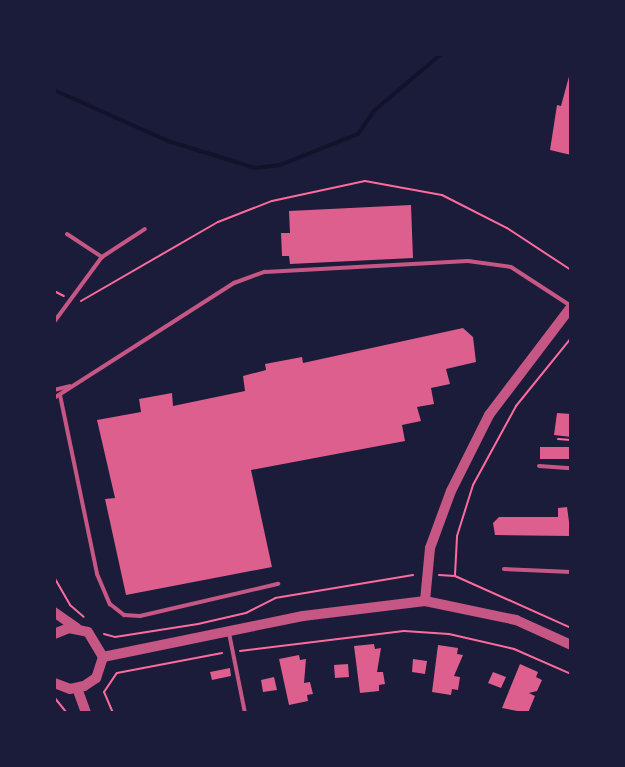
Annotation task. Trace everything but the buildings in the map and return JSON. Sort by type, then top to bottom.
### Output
[{"type":"street","points":[[425,601],[430,548],[451,491],[489,415],[571,306]]},
{"type":"street","points":[[103,657],[359,607],[425,601],[516,620],[571,645]]},
{"type":"street","points":[[54,612],[95,639],[103,657],[96,678],[77,688],[54,683]]},
{"type":"street","points":[[54,634],[79,629]]},
{"type":"street","points":[[77,688],[86,713]]},
{"type":"lane","points":[[54,322],[68,299],[102,257],[145,229]]},
{"type":"lane","points":[[67,234],[102,257]]},
{"type":"lane","points":[[54,398],[234,283],[265,272],[468,261],[511,267],[571,306]]},
{"type":"lane","points":[[54,390],[76,384]]},
{"type":"lane","points":[[60,395],[97,574],[110,604],[124,615],[140,616],[278,584]]},
{"type":"lane","points":[[539,466],[571,468]]},
{"type":"lane","points":[[504,569],[571,572]]},
{"type":"lane","points":[[229,632],[245,713]]},
{"type":"path","points":[[54,291],[68,299],[95,298],[218,222],[272,201],[365,181],[442,195],[507,228],[571,270]]},
{"type":"path","points":[[455,576],[457,536],[473,485],[516,406],[571,338]]},
{"type":"path","points":[[558,439],[571,440]]},
{"type":"path","points":[[104,634],[115,637],[198,624],[246,613],[300,593],[426,574],[455,576],[571,628]]},
{"type":"path","points":[[54,577],[70,605],[93,624]]},
{"type":"path","points":[[113,713],[104,692],[117,673],[232,652],[404,631],[449,634],[514,649],[571,674]]},
{"type":"path","points":[[54,697],[67,713]]},
{"type":"waterway","points":[[54,90],[168,141],[255,168],[280,165],[358,134],[375,110],[441,54]]}]
